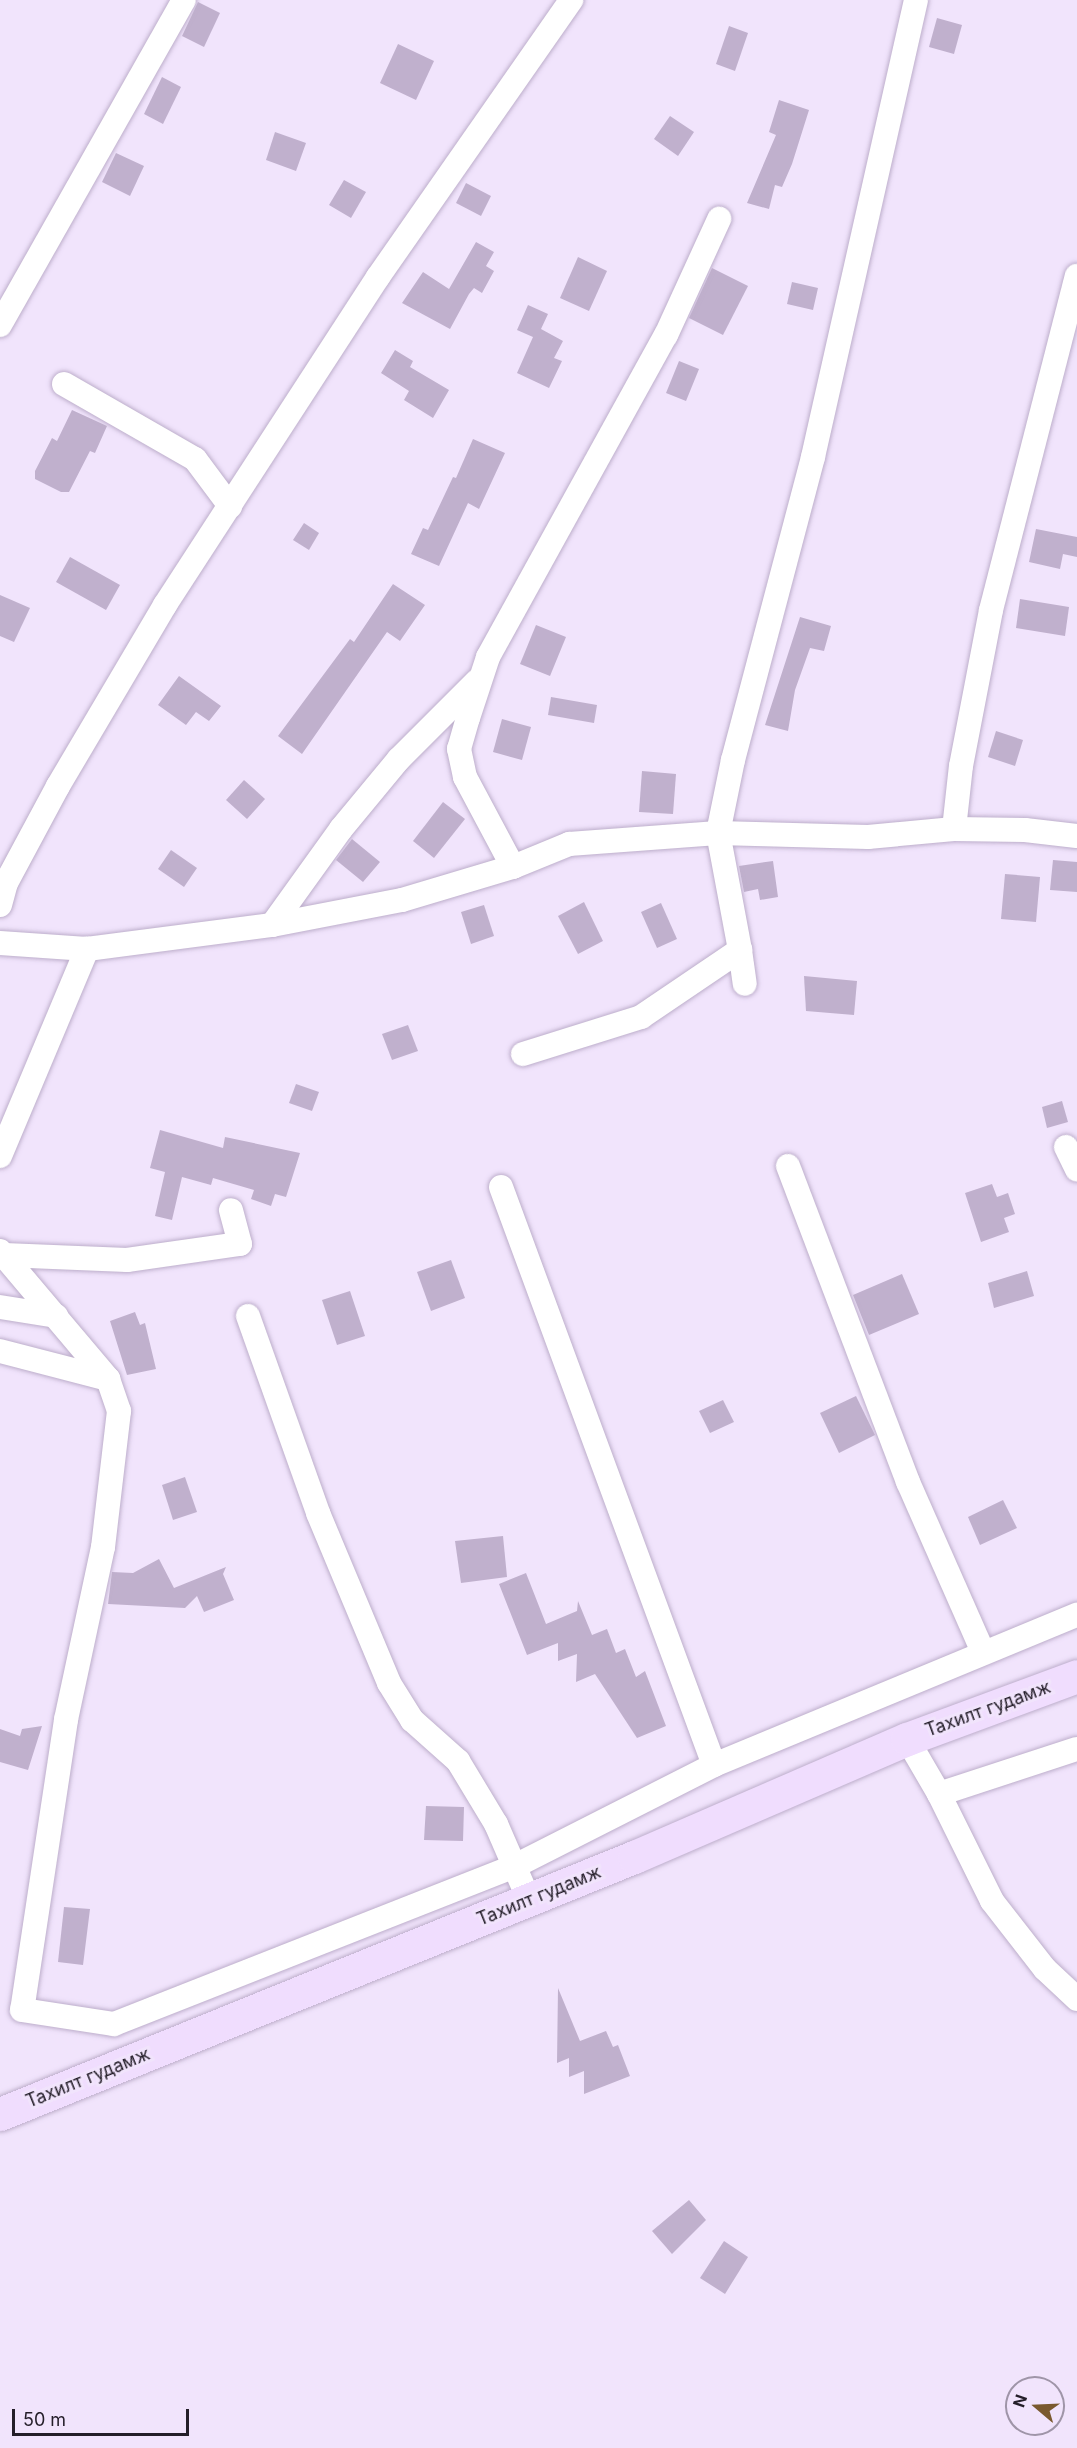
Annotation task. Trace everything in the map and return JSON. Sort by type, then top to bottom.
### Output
[{"type":"main road","name":"Тахилт гудамж","points":[[0,2114],[529,1900],[907,1739],[1077,1676]]},
{"type":"street","points":[[0,326],[184,0]]},
{"type":"street","points":[[0,905],[6,884],[58,786],[165,605],[378,277],[571,0]]},
{"type":"street","points":[[745,984],[718,833],[733,760],[813,457],[916,0]]},
{"type":"street","points":[[513,867],[465,777],[459,749],[488,657],[666,335],[719,219]]},
{"type":"street","points":[[954,829],[961,766],[991,610],[1077,276]]},
{"type":"street","points":[[64,384],[195,459],[230,506]]},
{"type":"street","points":[[272,925],[341,829],[399,759],[482,676]]},
{"type":"street","points":[[0,943],[87,949],[272,925],[402,900],[513,867],[569,844],[718,833],[868,837],[954,829],[1025,830],[1077,836]]},
{"type":"street","points":[[0,1156],[87,949]]},
{"type":"street","points":[[524,1054],[641,1017],[740,950]]},
{"type":"street","points":[[1066,1147],[1077,1170]]},
{"type":"street","points":[[788,1166],[908,1482],[983,1652]]},
{"type":"street","points":[[501,1187],[714,1765]]},
{"type":"street","points":[[2,1253],[127,1260],[240,1244],[231,1210]]},
{"type":"street","points":[[2,1253],[108,1379],[120,1411],[103,1547],[66,1720],[22,2010],[114,2024],[517,1865],[714,1765],[1077,1615]]},
{"type":"street","points":[[0,1307],[56,1316]]},
{"type":"street","points":[[248,1316],[318,1513],[389,1683],[412,1720],[458,1761],[517,1865],[529,1900]]},
{"type":"street","points":[[0,1351],[108,1379]]},
{"type":"street","points":[[907,1739],[939,1794],[992,1901],[1045,1969],[1077,1999]]},
{"type":"street","points":[[939,1794],[1077,1749]]},
{"type":"building","points":[[198,2],[220,13],[204,47],[182,36]]},
{"type":"building","points":[[937,18],[962,25],[954,54],[929,47]]},
{"type":"building","points":[[729,26],[748,33],[735,71],[716,64]]},
{"type":"building","points":[[398,44],[434,61],[416,100],[380,83]]},
{"type":"building","points":[[162,77],[181,87],[163,124],[144,114]]},
{"type":"building","points":[[779,100],[809,110],[792,164],[782,187],[775,185],[769,209],[747,203],[776,135],[769,132]]},
{"type":"building","points":[[670,116],[694,132],[678,156],[654,139]]},
{"type":"building","points":[[275,132],[306,143],[296,171],[266,160]]},
{"type":"building","points":[[116,153],[144,166],[130,196],[102,182]]},
{"type":"building","points":[[344,180],[366,192],[351,218],[329,205]]},
{"type":"building","points":[[466,183],[491,196],[481,216],[456,203]]},
{"type":"building","points":[[476,242],[494,252],[486,266],[494,271],[482,293],[474,288],[469,294],[450,329],[402,303],[423,272],[449,289]]},
{"type":"building","points":[[578,257],[607,271],[589,311],[560,298]]},
{"type":"building","points":[[712,268],[748,286],[723,335],[689,318]]},
{"type":"building","points":[[792,282],[818,288],[813,310],[787,304]]},
{"type":"building","points":[[528,305],[548,314],[541,329],[563,341],[554,358],[562,361],[549,388],[517,373],[533,337],[517,330]]},
{"type":"building","points":[[395,350],[413,361],[410,367],[449,390],[433,418],[404,400],[409,391],[381,373]]},
{"type":"building","points":[[679,361],[699,369],[686,401],[666,393]]},
{"type":"building","points":[[72,410],[107,426],[95,453],[90,451],[69,492],[61,492],[35,479],[35,471],[52,438],[57,441]]},
{"type":"building","points":[[473,439],[505,453],[479,509],[468,503],[439,566],[411,554],[423,528],[428,530],[453,477],[456,478]]},
{"type":"building","points":[[304,523],[319,533],[309,550],[293,540]]},
{"type":"building","points":[[1036,529],[1077,537],[1077,557],[1063,554],[1060,569],[1029,562]]},
{"type":"building","points":[[70,557],[120,585],[106,610],[56,582]]},
{"type":"building","points":[[393,584],[425,605],[400,641],[387,632],[302,754],[278,736],[350,639],[354,642]]},
{"type":"building","points":[[0,595],[30,608],[14,642],[0,636]]},
{"type":"building","points":[[1020,599],[1069,607],[1065,636],[1016,628]]},
{"type":"building","points":[[800,617],[831,626],[824,651],[810,648],[795,690],[788,731],[765,725]]},
{"type":"building","points":[[536,625],[566,637],[550,676],[520,664]]},
{"type":"building","points":[[179,676],[221,706],[209,721],[196,712],[186,725],[158,705]]},
{"type":"building","points":[[551,697],[597,705],[594,723],[548,715]]},
{"type":"building","points":[[502,719],[531,727],[522,760],[493,752]]},
{"type":"building","points":[[996,731],[1023,740],[1015,766],[988,757]]},
{"type":"building","points":[[642,771],[676,774],[673,814],[639,812]]},
{"type":"building","points":[[244,780],[265,799],[247,819],[226,800]]},
{"type":"building","points":[[443,802],[465,819],[434,858],[413,841]]},
{"type":"building","points":[[352,839],[380,862],[363,882],[336,860]]},
{"type":"building","points":[[171,850],[197,868],[184,887],[158,869]]},
{"type":"building","points":[[1053,860],[1077,862],[1077,892],[1050,890]]},
{"type":"building","points":[[773,861],[778,897],[760,900],[758,889],[744,892],[739,866]]},
{"type":"building","points":[[1005,874],[1040,877],[1036,922],[1001,919]]},
{"type":"building","points":[[584,902],[603,941],[578,954],[558,916]]},
{"type":"building","points":[[661,903],[677,939],[657,948],[641,912]]},
{"type":"building","points":[[484,905],[494,936],[471,944],[461,912]]},
{"type":"building","points":[[804,976],[857,981],[854,1015],[806,1011]]},
{"type":"building","points":[[408,1025],[418,1051],[392,1060],[382,1034]]},
{"type":"building","points":[[296,1084],[319,1092],[312,1111],[289,1103]]},
{"type":"building","points":[[1062,1101],[1068,1122],[1047,1128],[1042,1107]]},
{"type":"building","points":[[160,1130],[223,1148],[225,1137],[300,1153],[286,1197],[275,1194],[271,1206],[251,1199],[254,1190],[213,1178],[211,1185],[182,1177],[172,1220],[155,1216],[165,1172],[150,1168]]},
{"type":"building","points":[[992,1184],[997,1197],[1008,1193],[1015,1214],[1004,1218],[1009,1232],[981,1242],[965,1193]]},
{"type":"building","points":[[451,1260],[465,1298],[431,1311],[417,1272]]},
{"type":"building","points":[[1027,1271],[1034,1296],[994,1308],[988,1283]]},
{"type":"building","points":[[902,1274],[919,1314],[869,1335],[853,1295]]},
{"type":"building","points":[[350,1291],[365,1336],[337,1345],[322,1300]]},
{"type":"building","points":[[135,1312],[140,1325],[145,1323],[156,1369],[127,1375],[110,1321]]},
{"type":"building","points":[[856,1396],[875,1435],[839,1453],[820,1413]]},
{"type":"building","points":[[723,1400],[734,1422],[710,1433],[699,1411]]},
{"type":"building","points":[[185,1477],[197,1512],[173,1520],[162,1485]]},
{"type":"building","points":[[1003,1500],[1017,1528],[980,1545],[968,1517]]},
{"type":"building","points":[[503,1536],[507,1577],[461,1583],[455,1541]]},
{"type":"building","points":[[159,1559],[174,1588],[226,1567],[223,1574],[234,1600],[204,1612],[197,1596],[185,1608],[108,1604],[112,1572],[133,1573]]},
{"type":"building","points":[[526,1573],[546,1624],[577,1611],[578,1601],[592,1635],[607,1629],[616,1653],[625,1649],[636,1677],[645,1671],[666,1726],[637,1738],[595,1674],[576,1682],[577,1654],[558,1661],[558,1643],[527,1655],[499,1584]]},
{"type":"building","points":[[42,1726],[28,1770],[0,1762],[0,1729],[20,1736],[22,1729]]},
{"type":"building","points":[[426,1806],[464,1807],[463,1841],[424,1840]]},
{"type":"building","points":[[64,1907],[90,1909],[83,1965],[58,1962]]},
{"type":"building","points":[[558,1988],[580,2041],[606,2031],[613,2047],[618,2045],[630,2076],[584,2094],[584,2071],[569,2077],[569,2058],[557,2063]]},
{"type":"building","points":[[689,2200],[706,2220],[672,2254],[652,2231]]},
{"type":"building","points":[[724,2241],[748,2257],[725,2294],[700,2278]]}]
